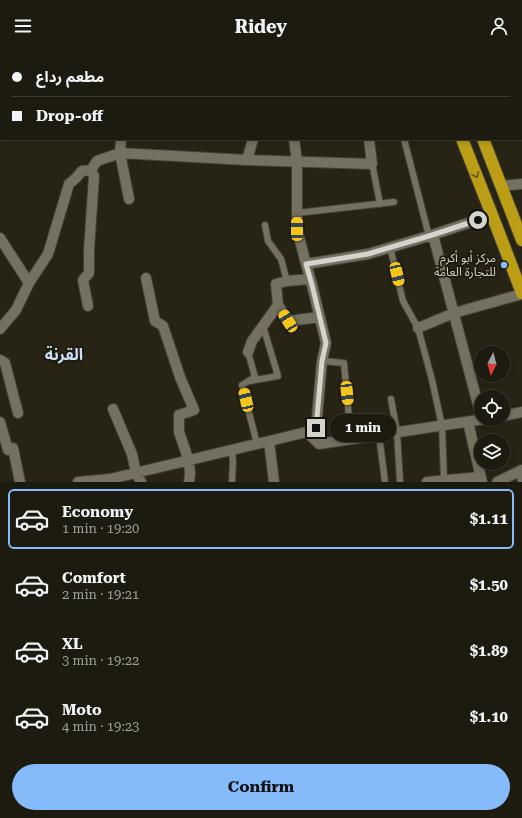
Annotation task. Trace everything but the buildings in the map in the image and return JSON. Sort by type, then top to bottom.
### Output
[{"type":"highway","points":[[462,140],[522,294]]},
{"type":"highway","points":[[483,140],[522,240]]},
{"type":"street","points":[[121,140],[120,153],[129,199]]},
{"type":"street","points":[[247,160],[253,140]]},
{"type":"street","points":[[78,482],[138,478],[189,461],[307,432],[316,428],[322,361],[326,343],[297,229],[298,162],[294,140]]},
{"type":"street","points":[[0,329],[16,310],[29,283],[48,254],[69,184],[82,171],[90,170],[97,161],[120,153],[247,160],[372,164],[369,140]]},
{"type":"street","points":[[88,306],[83,280],[89,274],[89,250],[94,176],[90,170]]},
{"type":"street","points":[[501,186],[522,184]]},
{"type":"street","points":[[306,264],[368,254],[492,215]]},
{"type":"street","points":[[431,235],[454,313],[474,390]]},
{"type":"street","points":[[0,238],[29,283]]},
{"type":"street","points":[[146,278],[155,321],[164,326],[180,377],[194,410],[179,415],[179,432],[189,461],[190,482]]},
{"type":"street","points":[[310,279],[287,281],[276,284],[278,305],[288,321],[320,317]]},
{"type":"street","points":[[418,328],[454,313],[522,294]]},
{"type":"street","points":[[248,352],[252,341],[278,305]]},
{"type":"street","points":[[0,360],[5,363],[18,413]]},
{"type":"street","points":[[113,409],[132,454],[138,478]]},
{"type":"street","points":[[510,415],[522,412]]},
{"type":"street","points":[[307,432],[319,444],[474,421]]},
{"type":"street","points":[[0,422],[8,450],[13,448],[20,482]]},
{"type":"street","points":[[427,482],[481,479],[468,422]]},
{"type":"street","points":[[269,441],[274,482],[277,482]]},
{"type":"street","points":[[497,482],[520,470]]},
{"type":"lane","points":[[404,140],[431,235]]},
{"type":"lane","points":[[372,162],[380,204]]},
{"type":"lane","points":[[297,213],[394,202]]},
{"type":"lane","points":[[265,225],[268,241],[280,260],[287,281]]},
{"type":"lane","points":[[390,247],[403,301],[418,328],[432,380],[442,426],[444,480]]},
{"type":"lane","points":[[248,381],[278,376],[263,326]]},
{"type":"lane","points":[[248,352],[255,377],[242,385],[256,444]]},
{"type":"lane","points":[[322,361],[344,363],[351,439]]},
{"type":"lane","points":[[391,399],[397,432],[400,482]]},
{"type":"lane","points":[[379,435],[385,482]]},
{"type":"lane","points":[[232,450],[234,462],[232,482]]},
{"type":"lane","points":[[520,470],[522,482]]},
{"type":"place","name":"مركز أبو أكرم للتجارة العامة","points":[[504,265]]},
{"type":"district","name":"القرنة","points":[[64,354]]},
{"type":"route","points":[[316,428],[322,361],[326,343],[306,264],[368,254],[478,220]]}]
